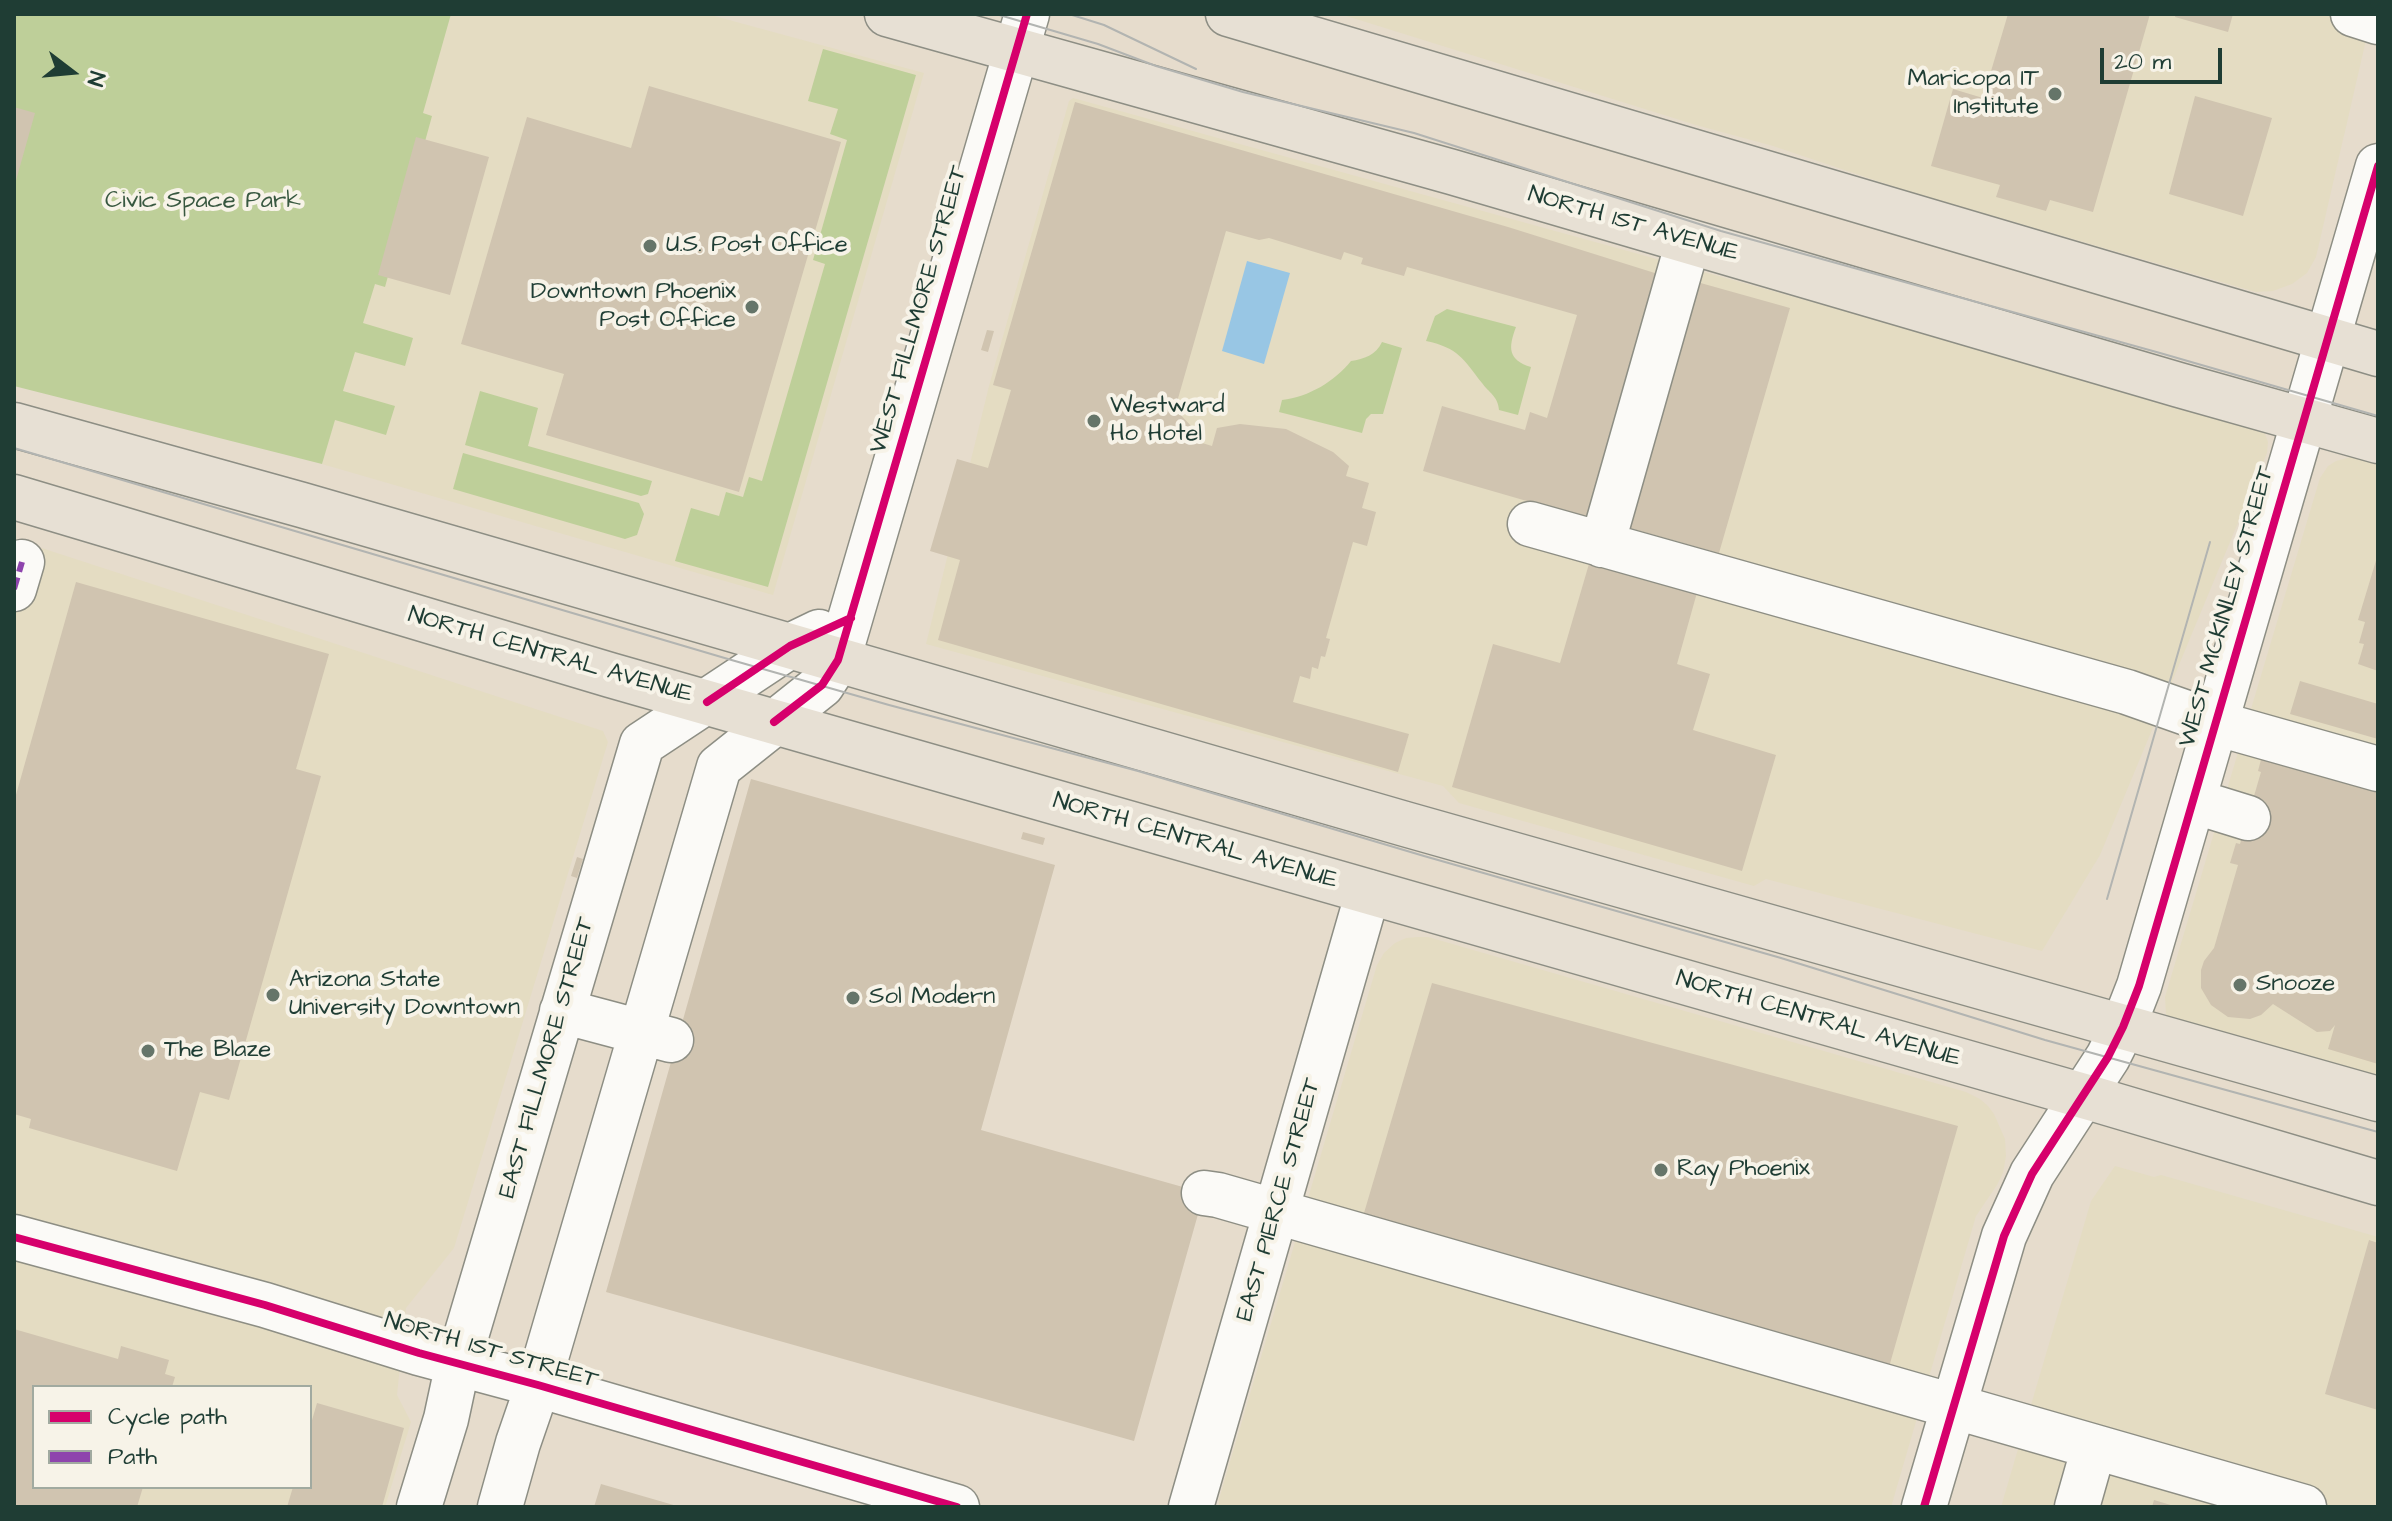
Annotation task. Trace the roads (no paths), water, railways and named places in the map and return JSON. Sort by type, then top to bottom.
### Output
[{"type":"main road","name":"NORTH 1ST AVENUE","points":[[887,14],[1022,32],[1452,172],[2378,441]]},
{"type":"main road","points":[[1228,14],[2378,354]]},
{"type":"main road","points":[[14,425],[302,505],[774,657],[1390,820],[2116,1042],[2378,1099]]},
{"type":"main road","name":"NORTH CENTRAL AVENUE","points":[[14,497],[774,722],[2084,1096],[2378,1183]]},
{"type":"street","points":[[2353,14],[2378,22]]},
{"type":"street","name":"WEST FILLMORE STREET","points":[[830,673],[851,618],[1022,32]]},
{"type":"street","name":"WEST MCKINLEY STREET","points":[[1924,1507],[2004,1236],[2032,1174],[2116,1042],[2139,986],[2378,166]]},
{"type":"street","points":[[1602,545],[1688,242]]},
{"type":"street","points":[[1530,524],[2127,692],[2215,723],[2378,769]]},
{"type":"street","points":[[774,657],[851,618]]},
{"type":"street","name":"EAST FILLMORE STREET","points":[[419,1507],[446,1419],[458,1363],[642,744],[774,657]]},
{"type":"street","points":[[500,1507],[518,1443],[656,1036],[719,767],[830,673]]},
{"type":"street","points":[[2193,801],[2248,818]]},
{"type":"street","name":"EAST PIERCE STREET","points":[[1191,1507],[1368,892]]},
{"type":"street","points":[[562,1011],[656,1036]]},
{"type":"street","points":[[1204,1193],[2304,1507]]},
{"type":"street","name":"NORTH 1ST STREET","points":[[14,1237],[265,1305],[957,1507]]},
{"type":"street","points":[[2077,1507],[2094,1447]]},
{"type":"water","points":[[1247,261],[1290,273],[1264,364],[1222,351]]},
{"type":"tram line","points":[[996,14],[1243,92],[1414,133],[1721,231],[2378,416]]},
{"type":"tram line","points":[[1069,14],[1104,25],[1196,69]]},
{"type":"tram line","points":[[14,448],[728,659],[1138,771],[1781,958],[2045,1040],[2378,1132]]},
{"type":"tram line","points":[[2107,899],[2210,542]]},
{"type":"place","name":"Maricopa IT Institute","points":[[2055,94]]},
{"type":"place","name":"U.S. Post Office","points":[[650,246]]},
{"type":"place","name":"Downtown Phoenix Post Office","points":[[752,307]]},
{"type":"place","name":"Westward Ho Hotel","points":[[1094,421]]},
{"type":"place","name":"Snooze","points":[[2240,985]]},
{"type":"place","name":"Arizona State University Downtown","points":[[273,995]]},
{"type":"place","name":"Sol Modern","points":[[853,998]]},
{"type":"place","name":"The Blaze","points":[[148,1051]]},
{"type":"place","name":"Ray Phoenix","points":[[1661,1170]]},
{"type":"park label","name":"Civic Space Park","points":[[203,202]]}]
